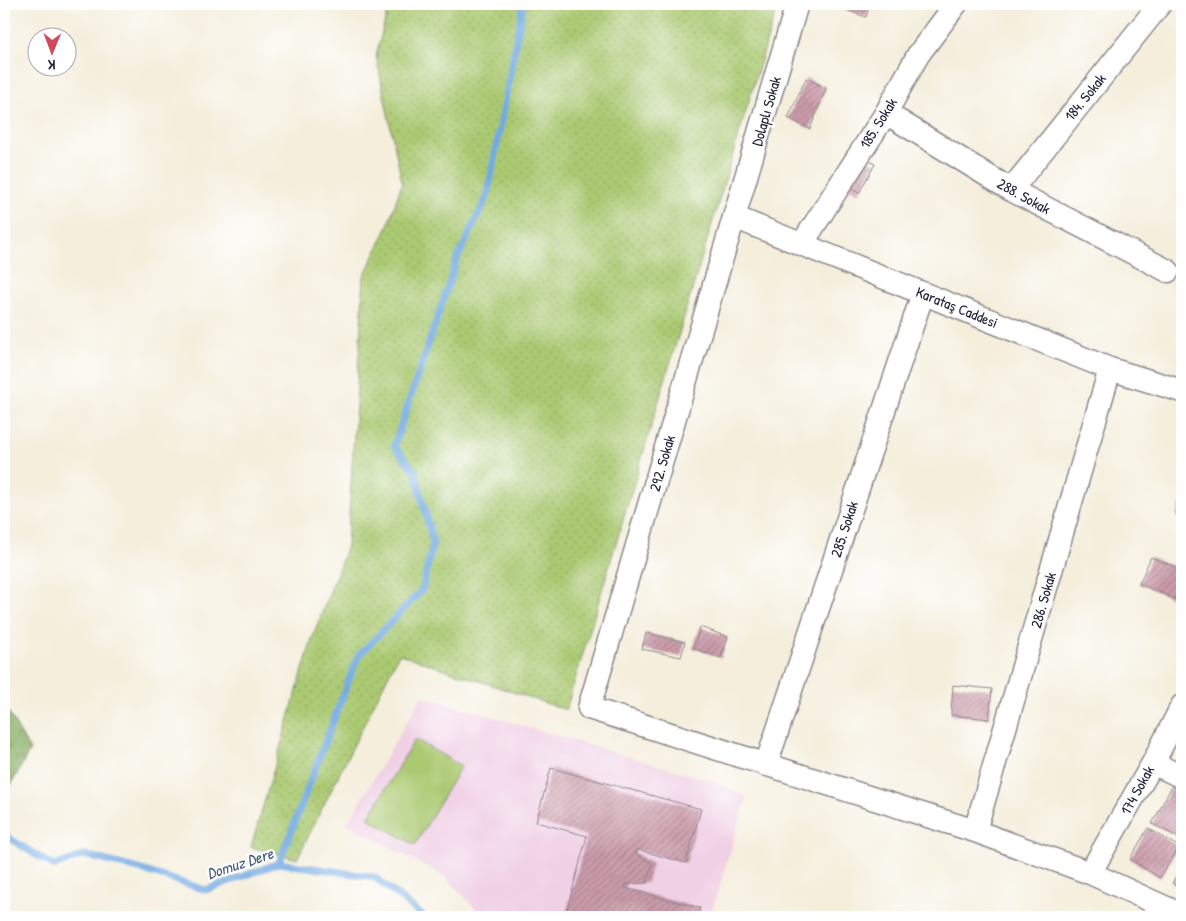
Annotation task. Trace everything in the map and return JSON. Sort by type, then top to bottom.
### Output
[{"type":"street","name":"Dolaplı Sokak","points":[[734,218],[797,4]]},
{"type":"street","name":"185. Sokak","points":[[802,244],[886,113],[918,55],[956,4]]},
{"type":"street","name":"184. Sokak","points":[[1011,190],[1160,4]]},
{"type":"street","name":"288. Sokak","points":[[886,113],[1011,190],[1168,271]]},
{"type":"street","name":"Karataş Caddesi","points":[[734,218],[1110,369],[1182,391]]},
{"type":"street","name":"292. Sokak","points":[[734,218],[589,708],[766,765]]},
{"type":"street","name":"285. Sokak","points":[[766,765],[923,293]]},
{"type":"street","name":"286. Sokak","points":[[975,832],[1110,369]]},
{"type":"street","name":"174 Sokak","points":[[1090,873],[1153,763],[1182,706]]},
{"type":"street","points":[[1153,763],[1182,777]]},
{"type":"street","points":[[766,765],[975,832],[1090,873],[1182,915]]},
{"type":"shaded area","points":[[422,696],[715,782],[747,797],[710,917],[483,917],[446,877],[347,824]]},
{"type":"green space","points":[[389,4],[778,4],[566,710],[399,654],[297,859],[251,847],[312,639],[347,546],[364,276],[387,228],[402,183],[376,56]]},
{"type":"green space","points":[[4,704],[30,750],[4,798]]},
{"type":"green space","points":[[415,739],[461,766],[415,845],[368,818]]},
{"type":"building","points":[[830,4],[870,4],[866,17]]},
{"type":"building","points":[[806,78],[826,88],[810,129],[788,118]]},
{"type":"building","points":[[862,157],[875,164],[859,193],[846,186]]},
{"type":"building","points":[[1182,500],[1182,518],[1176,515]]},
{"type":"building","points":[[1151,557],[1182,570],[1182,582],[1175,599],[1139,584]]},
{"type":"building","points":[[700,627],[728,637],[721,658],[693,648]]},
{"type":"building","points":[[646,633],[685,642],[681,657],[642,649]]},
{"type":"building","points":[[953,685],[992,689],[989,719],[951,715]]},
{"type":"building","points":[[551,768],[701,809],[686,863],[636,849],[635,853],[652,864],[647,883],[626,884],[625,888],[700,908],[698,917],[565,917],[587,836],[536,822]]},
{"type":"building","points":[[1173,784],[1182,788],[1182,839],[1152,824]]},
{"type":"building","points":[[1148,828],[1179,847],[1160,878],[1130,859]]},
{"type":"building","points":[[1182,867],[1182,890],[1172,883]]},
{"type":"waterway","points":[[279,863],[358,656],[422,590],[433,543],[415,471],[394,446],[457,259],[487,197],[523,4]]},
{"type":"waterway","name":"Domuz Dere","points":[[4,835],[54,866],[84,855],[139,869],[206,890],[279,863],[374,877],[424,917]]}]
